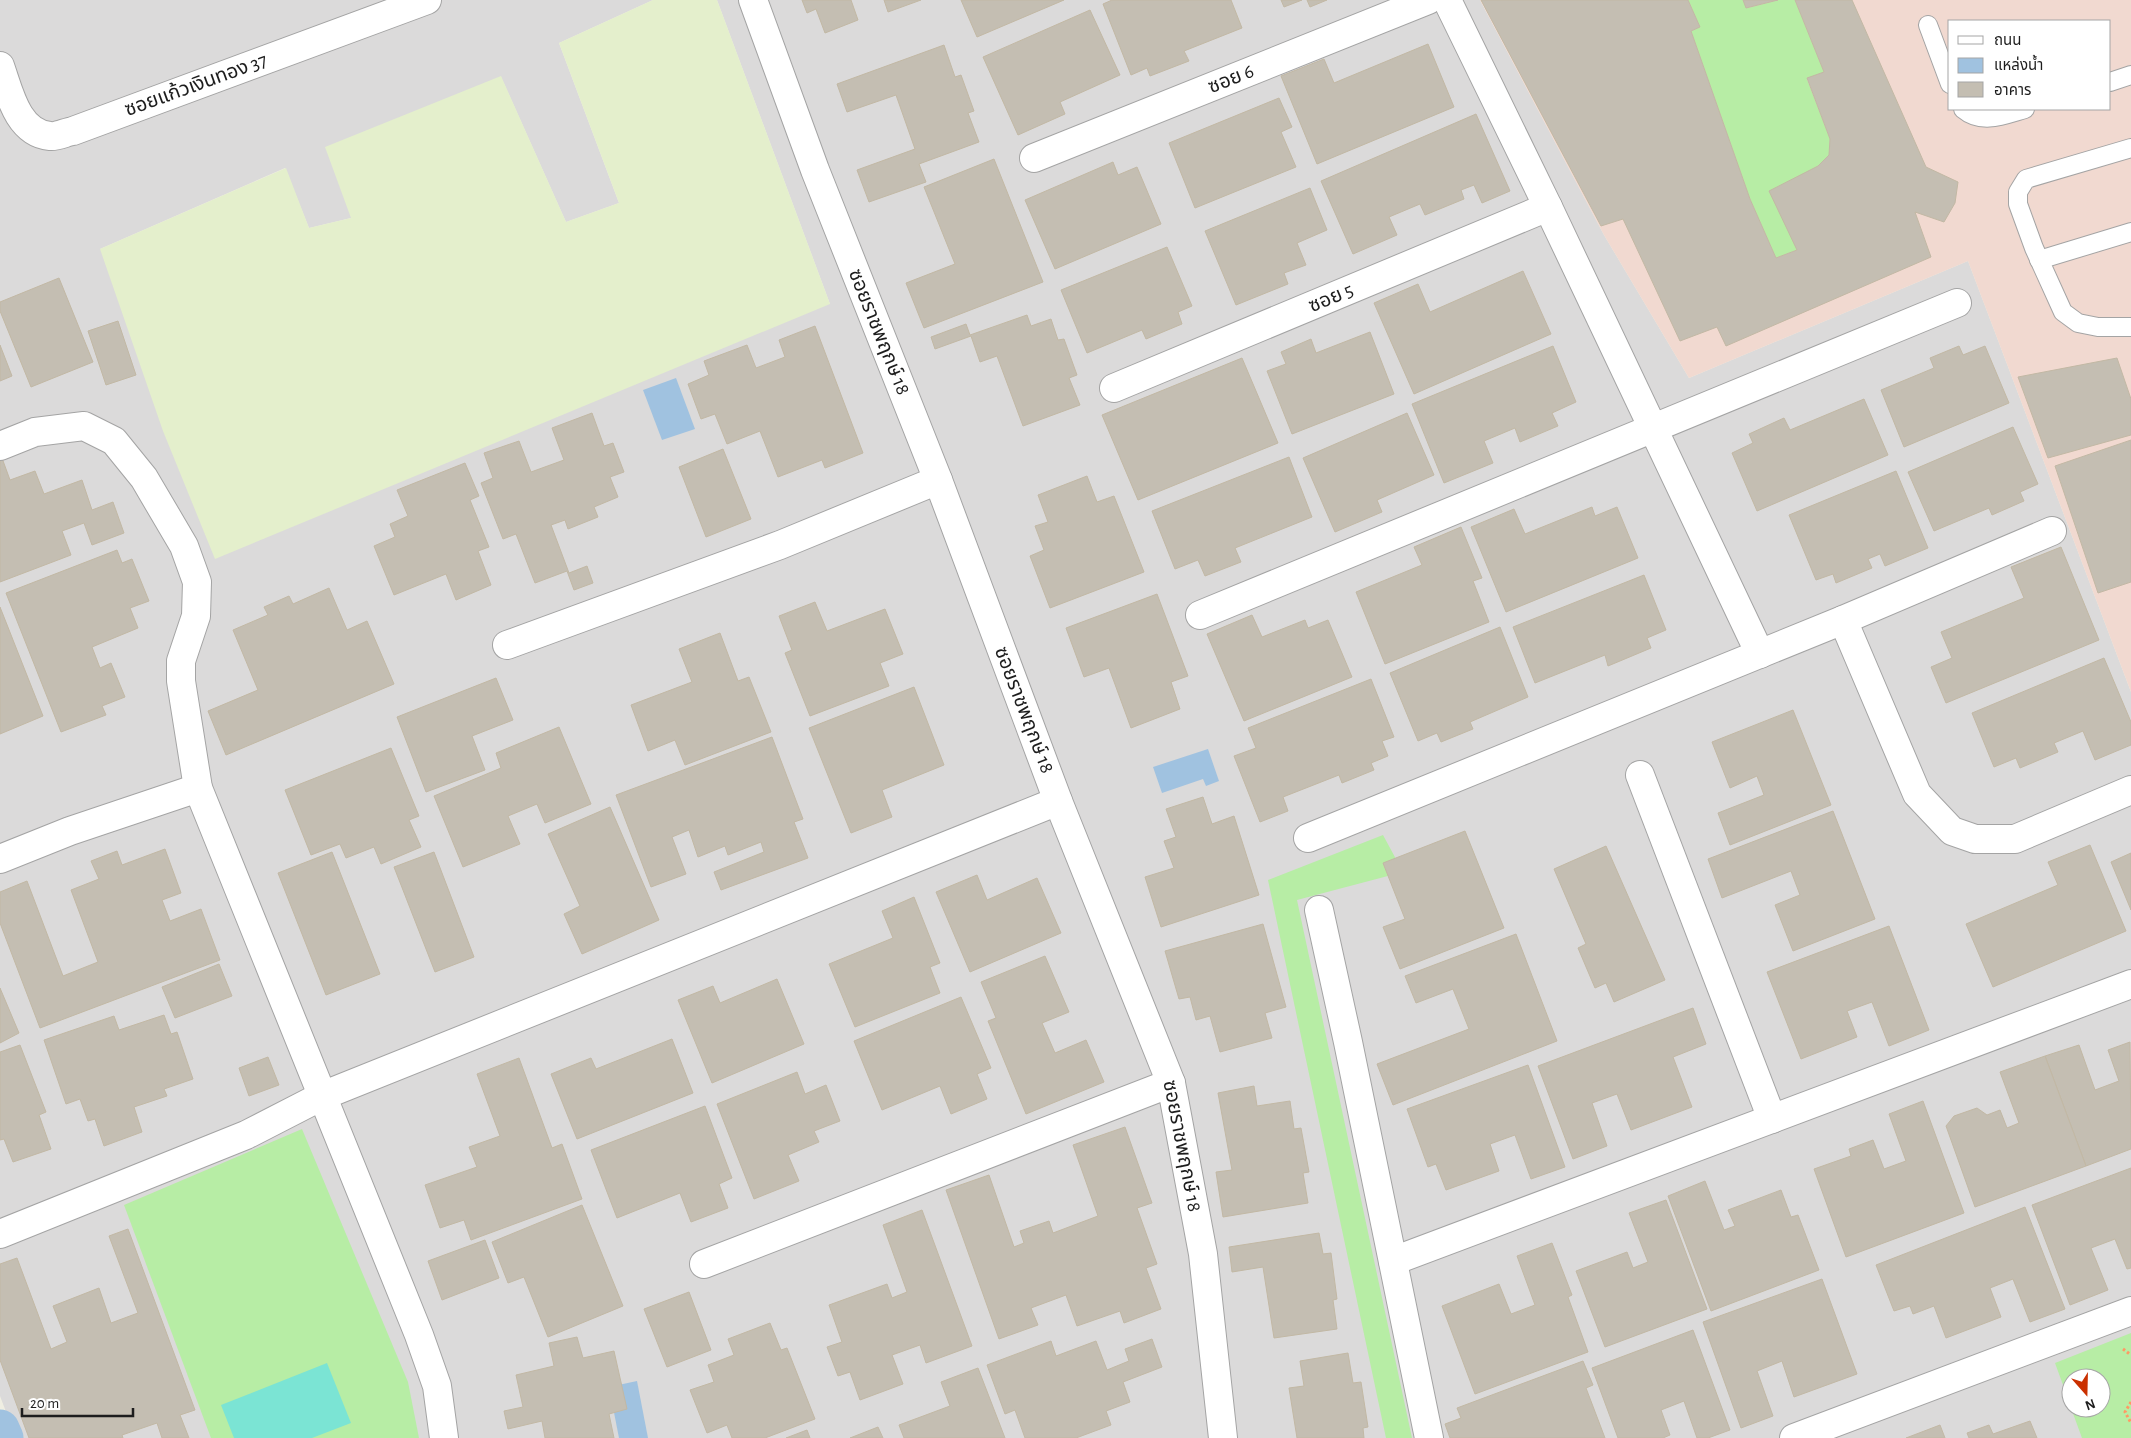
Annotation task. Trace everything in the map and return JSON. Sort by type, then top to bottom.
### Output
[{"type":"street","name":"ซอยแก้วเงินทอง 37","points":[[0,66],[13,104],[25,124],[32,131],[50,136],[73,131],[427,0]]},
{"type":"street","name":"ซอยราชพฤกษ์ 18","points":[[754,0],[816,170],[938,480],[1058,801],[1171,1083],[1203,1254],[1224,1438]]},
{"type":"street","name":"ซอย 6","points":[[1034,158],[1428,0]]},
{"type":"street","points":[[1447,0],[1548,207],[1760,654]]},
{"type":"street","name":"ซอย 5","points":[[1114,388],[1548,207]]},
{"type":"street","points":[[1200,615],[1654,429],[1957,302]]},
{"type":"street","points":[[0,446],[35,432],[84,426],[114,441],[144,478],[184,546],[197,582],[196,616],[181,661],[181,671],[198,788],[419,1335],[437,1386],[444,1438]]},
{"type":"street","points":[[507,645],[780,545],[938,480]]},
{"type":"street","points":[[1308,838],[1843,620],[2052,530]]},
{"type":"street","points":[[1843,620],[1917,794],[1952,831],[1975,839],[2015,839],[2131,790]]},
{"type":"street","points":[[1640,775],[1772,1119]]},
{"type":"street","points":[[0,859],[70,830],[198,788]]},
{"type":"street","points":[[0,1234],[246,1135],[322,1096],[1058,801]]},
{"type":"street","points":[[1319,910],[1429,1438]]},
{"type":"street","points":[[1393,1261],[2131,984]]},
{"type":"street","points":[[704,1264],[1171,1083]]},
{"type":"street","points":[[1794,1438],[2131,1311]]},
{"type":"lane","points":[[1928,25],[1948,79]]},
{"type":"lane","points":[[2111,82],[2131,75]]},
{"type":"lane","points":[[1964,110],[1973,116],[1994,118],[2022,110]]},
{"type":"lane","points":[[2131,148],[2026,178],[2018,192],[2018,204],[2039,260],[2063,312],[2078,323],[2098,327],[2131,327]]},
{"type":"lane","points":[[2039,260],[2131,232]]},
{"type":"path","points":[[2131,1402],[2125,1412],[2131,1423]]},
{"type":"shaded area","points":[[0,0],[653,0],[559,43],[619,203],[566,222],[501,77],[351,218],[309,228],[285,168],[100,249],[830,304],[717,0],[1480,0],[1604,235],[1689,378],[1968,261],[2131,692],[2131,1438],[16,1438],[0,1396]]},
{"type":"shaded area","points":[[1480,0],[2131,0],[2131,692],[1968,261],[1689,378],[1604,235]]},
{"type":"shaded area","points":[[327,1363],[351,1423],[312,1438],[234,1438],[221,1405]]},
{"type":"green space","points":[[653,0],[717,0],[830,304],[215,559],[163,431],[100,249],[286,168],[309,228],[351,218],[325,147],[501,76],[566,222],[619,203],[559,43]]},
{"type":"green space","points":[[1688,0],[1743,0],[1747,8],[1778,0],[1795,0],[1824,72],[1807,79],[1830,139],[1829,155],[1818,166],[1797,250],[1776,258],[1750,199],[1691,31],[1700,27]]},
{"type":"green space","points":[[1383,835],[1403,872],[1297,900],[1412,1438],[1386,1438],[1268,880]]},
{"type":"green space","points":[[302,1129],[408,1382],[419,1438],[211,1438],[124,1205]]},
{"type":"green space","points":[[2131,1333],[2131,1438],[2082,1438],[2075,1418],[2111,1418],[2111,1368],[2061,1368],[2061,1380],[2055,1363]]},
{"type":"water","points":[[676,378],[695,429],[662,440],[643,390]]},
{"type":"water","points":[[1208,749],[1219,781],[1206,786],[1203,779],[1162,793],[1153,767]]},
{"type":"water","points":[[637,1381],[648,1438],[619,1438],[609,1387]]},
{"type":"building","points":[[802,0],[851,0],[858,20],[825,33],[816,9],[807,13]]},
{"type":"building","points":[[884,0],[921,0],[888,12]]},
{"type":"building","points":[[961,0],[1064,0],[977,37]]},
{"type":"building","points":[[1112,0],[1231,0],[1242,28],[1184,51],[1189,61],[1150,76],[1147,68],[1131,75],[1103,4]]},
{"type":"building","points":[[1281,0],[1302,0],[1284,7]]},
{"type":"building","points":[[1307,0],[1327,0],[1310,7]]},
{"type":"building","points":[[1481,0],[1688,0],[1700,27],[1691,31],[1750,199],[1776,258],[1797,250],[1769,191],[1818,166],[1829,155],[1830,139],[1807,78],[1824,72],[1795,0],[1852,0],[1926,167],[1958,182],[1955,203],[1944,222],[1915,212],[1931,257],[1726,346],[1717,327],[1680,341],[1623,219],[1601,226]]},
{"type":"building","points":[[1743,0],[1778,0],[1746,8]]},
{"type":"building","points":[[1090,10],[1120,75],[1060,102],[1065,114],[1018,135],[983,57]]},
{"type":"building","points":[[1428,44],[1454,107],[1317,164],[1281,76],[1324,59],[1334,83]]},
{"type":"building","points":[[944,45],[955,77],[961,75],[974,111],[968,113],[979,142],[919,164],[926,182],[869,202],[857,170],[915,149],[896,95],[847,112],[837,84]]},
{"type":"building","points":[[1279,98],[1292,127],[1281,132],[1296,167],[1195,208],[1169,143]]},
{"type":"building","points":[[1476,114],[1510,191],[1482,203],[1474,185],[1461,190],[1464,199],[1425,215],[1420,204],[1389,217],[1397,235],[1353,254],[1321,181]]},
{"type":"building","points":[[994,159],[1043,282],[924,328],[906,283],[955,264],[924,187]]},
{"type":"building","points":[[1113,162],[1118,175],[1137,167],[1161,224],[1055,269],[1025,200]]},
{"type":"building","points":[[1310,188],[1327,230],[1297,243],[1306,265],[1284,273],[1288,284],[1236,305],[1205,231]]},
{"type":"building","points":[[1167,247],[1192,306],[1178,312],[1182,324],[1146,339],[1142,330],[1087,353],[1061,290]]},
{"type":"building","points":[[1523,271],[1551,334],[1414,394],[1374,303],[1418,284],[1430,312]]},
{"type":"building","points":[[59,278],[93,362],[31,387],[0,311],[0,302]]},
{"type":"building","points":[[1027,315],[1031,326],[1051,319],[1058,340],[1064,339],[1077,375],[1069,378],[1080,405],[1023,426],[997,356],[980,362],[971,336],[935,349],[931,337],[966,324],[970,335]]},
{"type":"building","points":[[118,321],[136,375],[106,385],[88,331]]},
{"type":"building","points":[[815,326],[863,453],[825,468],[822,460],[778,477],[760,431],[727,444],[715,414],[701,419],[688,384],[709,375],[704,361],[747,345],[756,368],[785,357],[779,340]]},
{"type":"building","points":[[1370,332],[1394,394],[1292,434],[1267,371],[1286,364],[1281,352],[1311,339],[1316,353]]},
{"type":"building","points":[[0,345],[12,376],[0,381]]},
{"type":"building","points":[[1553,346],[1576,402],[1552,413],[1558,426],[1520,442],[1515,428],[1484,441],[1493,463],[1444,483],[1412,404]]},
{"type":"building","points":[[1959,346],[1963,355],[1985,346],[2009,403],[1904,447],[1881,390],[1934,368],[1930,358]]},
{"type":"building","points":[[1242,358],[1278,443],[1138,500],[1102,415]]},
{"type":"building","points":[[2117,358],[2131,399],[2131,435],[2048,458],[2018,377]]},
{"type":"building","points":[[1864,399],[1888,455],[1757,511],[1732,453],[1753,443],[1749,434],[1784,418],[1790,430]]},
{"type":"building","points":[[592,413],[604,446],[613,443],[624,472],[610,477],[618,497],[594,507],[598,517],[568,529],[565,520],[551,525],[569,573],[587,566],[593,583],[574,590],[567,571],[535,583],[516,534],[503,539],[481,483],[493,478],[484,453],[519,441],[531,472],[564,460],[552,428]]},
{"type":"building","points":[[1407,413],[1434,475],[1377,500],[1382,512],[1335,532],[1303,458]]},
{"type":"building","points":[[2013,427],[2038,484],[2020,492],[2024,501],[1992,515],[1989,508],[1934,531],[1908,472]]},
{"type":"building","points":[[2131,440],[2131,582],[2098,593],[2055,466]]},
{"type":"building","points":[[723,449],[751,519],[706,537],[679,467]]},
{"type":"building","points":[[1289,457],[1312,517],[1235,548],[1241,562],[1205,576],[1198,560],[1175,569],[1152,511]]},
{"type":"building","points":[[2,458],[10,480],[35,471],[44,494],[82,480],[92,510],[113,502],[124,533],[92,545],[84,523],[62,531],[71,555],[0,582],[0,459]]},
{"type":"building","points":[[465,463],[479,496],[470,500],[489,547],[478,551],[491,585],[456,600],[446,574],[394,595],[374,546],[395,537],[390,524],[408,516],[397,490]]},
{"type":"building","points":[[1896,471],[1928,548],[1885,566],[1880,554],[1868,559],[1872,568],[1836,583],[1833,574],[1816,580],[1789,515]]},
{"type":"building","points":[[1087,476],[1097,502],[1114,496],[1144,572],[1050,608],[1030,556],[1044,550],[1035,526],[1048,522],[1038,495]]},
{"type":"building","points":[[1592,507],[1595,516],[1617,507],[1638,558],[1506,612],[1471,527],[1514,509],[1525,534]]},
{"type":"building","points":[[1461,527],[1482,578],[1473,581],[1489,622],[1385,664],[1356,592],[1422,565],[1414,547]]},
{"type":"building","points":[[2061,547],[2099,640],[1946,703],[1931,667],[1952,658],[1941,632],[2024,598],[2011,567]]},
{"type":"building","points":[[117,550],[122,563],[132,559],[149,601],[130,608],[138,628],[92,647],[100,668],[111,663],[125,697],[102,706],[106,715],[61,732],[6,593]]},
{"type":"building","points":[[1644,575],[1666,630],[1647,638],[1651,648],[1608,666],[1605,655],[1535,683],[1513,627]]},
{"type":"building","points":[[329,588],[347,630],[367,621],[394,684],[226,755],[208,711],[258,690],[233,630],[268,615],[264,607],[289,596],[293,604]]},
{"type":"building","points":[[1157,594],[1188,676],[1171,682],[1180,709],[1131,728],[1109,668],[1084,677],[1066,628]]},
{"type":"building","points":[[815,602],[827,631],[885,609],[903,654],[880,663],[889,686],[810,716],[785,653],[792,650],[779,616]]},
{"type":"building","points":[[0,607],[43,716],[0,734]]},
{"type":"building","points":[[1252,615],[1262,637],[1305,620],[1308,628],[1328,620],[1352,677],[1244,721],[1207,634]]},
{"type":"building","points":[[1500,627],[1528,697],[1470,722],[1473,729],[1441,742],[1437,733],[1418,741],[1390,673]]},
{"type":"building","points":[[720,633],[738,681],[749,677],[771,732],[685,765],[675,740],[648,751],[631,705],[692,682],[679,649]]},
{"type":"building","points":[[2104,658],[2131,722],[2131,745],[2095,760],[2083,731],[2054,743],[2058,752],[2020,768],[2016,758],[1994,767],[1972,713]]},
{"type":"building","points":[[496,678],[513,720],[472,736],[485,770],[426,792],[397,717]]},
{"type":"building","points":[[1371,679],[1394,737],[1382,741],[1388,756],[1371,763],[1374,770],[1342,783],[1339,775],[1283,797],[1288,811],[1260,822],[1234,756],[1256,748],[1248,728]]},
{"type":"building","points":[[914,687],[944,765],[882,790],[892,817],[851,833],[809,728]]},
{"type":"building","points":[[1793,710],[1831,805],[1730,845],[1718,813],[1764,795],[1757,776],[1730,788],[1712,742]]},
{"type":"building","points":[[559,727],[591,804],[545,823],[537,804],[508,816],[520,844],[463,867],[434,796],[501,768],[496,753]]},
{"type":"building","points":[[772,737],[803,819],[794,822],[808,858],[721,890],[714,872],[764,852],[761,842],[728,855],[725,846],[698,857],[689,830],[672,837],[686,874],[651,887],[616,795]]},
{"type":"building","points":[[391,748],[419,816],[409,820],[421,847],[381,864],[374,847],[346,858],[340,844],[311,855],[285,790]]},
{"type":"building","points":[[1203,797],[1212,824],[1234,816],[1259,895],[1161,927],[1145,877],[1174,868],[1164,841],[1176,837],[1166,809]]},
{"type":"building","points":[[610,807],[659,920],[582,954],[564,914],[580,906],[548,834]]},
{"type":"building","points":[[1833,811],[1875,919],[1793,951],[1775,905],[1800,895],[1791,871],[1722,898],[1708,859]]},
{"type":"building","points":[[1465,831],[1504,928],[1400,969],[1383,927],[1405,919],[1383,863]]},
{"type":"building","points":[[2090,845],[2126,931],[1993,987],[1966,924],[2058,885],[2048,862]]},
{"type":"building","points":[[1606,846],[1665,980],[1614,1002],[1606,983],[1595,988],[1578,948],[1586,944],[1554,869]]},
{"type":"building","points":[[165,849],[181,893],[162,900],[170,921],[201,909],[220,960],[40,1028],[0,923],[0,892],[27,881],[63,976],[98,962],[71,890],[99,879],[91,861],[117,851],[122,865]]},
{"type":"building","points":[[332,852],[380,974],[326,995],[278,873]]},
{"type":"building","points":[[434,852],[474,957],[435,972],[394,867]]},
{"type":"building","points":[[2131,853],[2131,910],[2111,862]]},
{"type":"building","points":[[977,875],[987,900],[1037,878],[1061,933],[970,972],[936,892]]},
{"type":"building","points":[[914,897],[940,963],[930,967],[940,993],[855,1027],[829,964],[893,938],[882,911]]},
{"type":"building","points":[[1263,924],[1286,1007],[1265,1013],[1272,1038],[1220,1052],[1210,1016],[1196,1020],[1190,997],[1179,999],[1165,951]]},
{"type":"building","points":[[1889,926],[1929,1030],[1889,1046],[1872,1002],[1847,1011],[1857,1037],[1801,1059],[1767,972]]},
{"type":"building","points":[[1516,934],[1557,1041],[1393,1105],[1377,1064],[1469,1029],[1453,989],[1416,1003],[1405,976]]},
{"type":"building","points":[[1045,956],[1069,1012],[1042,1023],[1055,1053],[1086,1040],[1104,1082],[1026,1114],[988,1021],[996,1018],[981,982]]},
{"type":"building","points":[[219,964],[232,996],[175,1018],[162,987]]},
{"type":"building","points":[[777,979],[804,1044],[712,1083],[678,1000],[713,986],[720,1003]]},
{"type":"building","points":[[0,988],[19,1033],[0,1043]]},
{"type":"building","points":[[961,997],[991,1068],[977,1074],[987,1099],[951,1114],[940,1086],[882,1110],[854,1041]]},
{"type":"building","points":[[1693,1008],[1706,1044],[1673,1057],[1692,1107],[1631,1130],[1617,1094],[1592,1103],[1607,1146],[1573,1159],[1538,1066]]},
{"type":"building","points":[[164,1015],[171,1034],[177,1032],[193,1079],[164,1089],[167,1096],[134,1107],[142,1132],[104,1146],[95,1119],[88,1121],[80,1099],[66,1104],[44,1040],[114,1016],[119,1030]]},
{"type":"building","points":[[672,1039],[693,1093],[577,1139],[551,1074],[591,1058],[596,1069]]},
{"type":"building","points":[[2130,1042],[2131,1149],[2086,1166],[2045,1056],[2079,1045],[2095,1090],[2119,1081],[2108,1050]]},
{"type":"building","points":[[20,1045],[46,1112],[39,1115],[51,1149],[13,1162],[4,1139],[0,1140],[0,1052]]},
{"type":"building","points":[[2045,1056],[2086,1166],[1975,1207],[1946,1126],[1954,1116],[1977,1108],[1987,1115],[2000,1110],[2007,1128],[2019,1123],[2000,1072]]},
{"type":"building","points":[[268,1057],[279,1085],[249,1096],[239,1068]]},
{"type":"building","points":[[519,1058],[552,1148],[562,1144],[582,1199],[471,1240],[464,1220],[440,1228],[425,1185],[477,1167],[469,1147],[500,1136],[477,1074]]},
{"type":"building","points":[[1528,1065],[1565,1167],[1531,1179],[1515,1135],[1490,1144],[1499,1171],[1446,1190],[1436,1164],[1428,1167],[1407,1109]]},
{"type":"building","points":[[797,1072],[805,1094],[826,1085],[840,1121],[814,1131],[819,1142],[788,1155],[799,1181],[754,1199],[717,1104]]},
{"type":"building","points":[[1254,1086],[1257,1106],[1290,1101],[1294,1129],[1301,1128],[1309,1172],[1303,1173],[1308,1203],[1223,1217],[1216,1172],[1232,1170],[1218,1093]]},
{"type":"building","points":[[1923,1101],[1964,1213],[1846,1257],[1814,1169],[1851,1156],[1849,1149],[1873,1140],[1884,1169],[1906,1161],[1889,1114]]},
{"type":"building","points":[[705,1106],[732,1178],[719,1184],[728,1208],[691,1222],[680,1193],[617,1218],[591,1150]]},
{"type":"building","points":[[1125,1127],[1152,1203],[1137,1208],[1157,1264],[1146,1268],[1161,1309],[1124,1323],[1120,1311],[1077,1326],[1066,1295],[1031,1308],[1038,1325],[999,1339],[946,1190],[989,1175],[1014,1247],[1024,1243],[1020,1231],[1049,1221],[1053,1233],[1098,1216],[1073,1145]]},
{"type":"building","points":[[2131,1168],[2131,1268],[2127,1269],[2115,1239],[2091,1248],[2108,1290],[2070,1305],[2032,1205]]},
{"type":"building","points":[[1705,1181],[1724,1230],[1735,1226],[1728,1210],[1781,1190],[1791,1217],[1798,1215],[1819,1270],[1711,1311],[1668,1196]]},
{"type":"building","points":[[1666,1200],[1707,1309],[1605,1347],[1576,1271],[1627,1252],[1633,1268],[1648,1262],[1629,1213]]},
{"type":"building","points":[[582,1205],[623,1306],[548,1337],[524,1277],[508,1283],[492,1242]]},
{"type":"building","points":[[2025,1207],[2065,1309],[2030,1322],[2013,1279],[1990,1288],[2001,1317],[1946,1338],[1934,1306],[1913,1314],[1910,1306],[1894,1311],[1876,1265]]},
{"type":"building","points":[[922,1210],[972,1346],[926,1363],[920,1345],[892,1355],[903,1384],[860,1400],[850,1372],[838,1376],[827,1347],[842,1342],[829,1305],[887,1284],[892,1298],[907,1292],[883,1225]]},
{"type":"building","points":[[128,1229],[195,1410],[180,1415],[189,1438],[162,1438],[157,1423],[122,1435],[123,1438],[29,1438],[0,1360],[0,1264],[17,1258],[51,1349],[67,1342],[53,1306],[99,1288],[111,1323],[138,1313],[109,1236]]},
{"type":"building","points":[[1319,1233],[1323,1254],[1331,1253],[1337,1299],[1333,1300],[1337,1329],[1274,1338],[1263,1267],[1232,1272],[1229,1247]]},
{"type":"building","points":[[485,1240],[499,1278],[442,1300],[428,1261]]},
{"type":"building","points":[[1552,1243],[1572,1295],[1568,1297],[1588,1352],[1475,1394],[1442,1306],[1499,1284],[1511,1314],[1535,1305],[1517,1256]]},
{"type":"building","points":[[1822,1279],[1857,1374],[1794,1397],[1782,1361],[1757,1371],[1773,1416],[1741,1428],[1703,1322]]},
{"type":"building","points":[[689,1292],[711,1350],[667,1367],[644,1309]]},
{"type":"building","points":[[770,1323],[781,1350],[787,1348],[815,1419],[765,1438],[732,1438],[727,1425],[707,1433],[690,1390],[714,1382],[708,1365],[734,1355],[728,1339]]},
{"type":"building","points":[[1693,1330],[1730,1430],[1708,1438],[1697,1438],[1684,1401],[1661,1410],[1670,1435],[1663,1438],[1618,1438],[1592,1368]]},
{"type":"building","points":[[577,1337],[583,1358],[614,1351],[627,1409],[609,1414],[614,1438],[545,1438],[542,1421],[508,1429],[504,1411],[523,1407],[516,1375],[554,1366],[549,1343]]},
{"type":"building","points":[[1152,1339],[1162,1367],[1123,1382],[1130,1402],[1106,1411],[1111,1425],[1076,1438],[1025,1438],[1015,1410],[1005,1414],[987,1365],[1051,1341],[1056,1356],[1096,1341],[1107,1370],[1129,1361],[1125,1349]]},
{"type":"building","points":[[1348,1353],[1353,1383],[1361,1382],[1368,1427],[1363,1428],[1364,1438],[1297,1438],[1289,1388],[1304,1386],[1300,1361]]},
{"type":"building","points":[[1583,1361],[1593,1385],[1586,1388],[1605,1438],[1450,1438],[1445,1424],[1461,1418],[1457,1408]]},
{"type":"building","points":[[978,1368],[1005,1438],[904,1438],[899,1425],[950,1406],[941,1382]]},
{"type":"building","points":[[2030,1421],[2037,1438],[1969,1438],[1967,1433],[1989,1425],[1993,1434]]},
{"type":"building","points":[[1940,1425],[1945,1438],[1906,1438]]},
{"type":"building","points":[[878,1427],[883,1438],[850,1438]]},
{"type":"building","points":[[807,1430],[810,1438],[786,1438]]},
{"type":"waterway","points":[[0,1429],[4,1438]]}]
